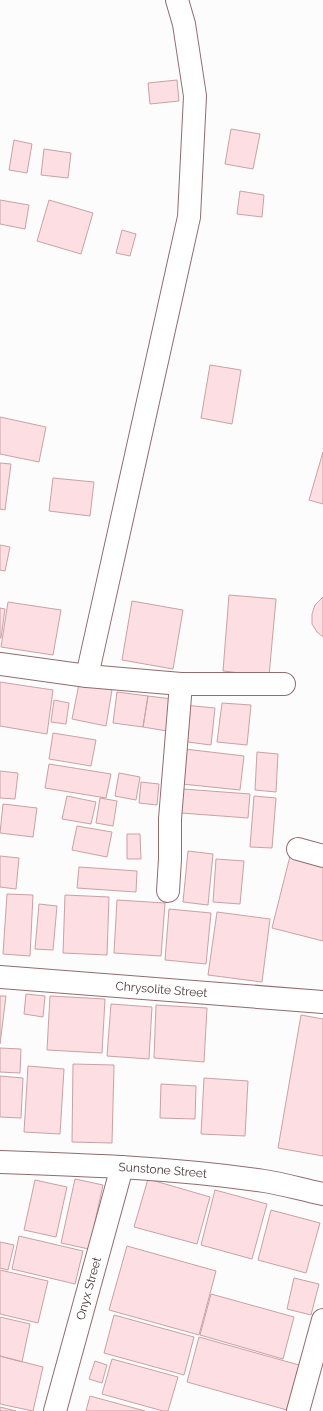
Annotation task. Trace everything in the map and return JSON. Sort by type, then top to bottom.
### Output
[{"type":"street","points":[[87,676],[189,217],[195,96],[184,24],[177,0]]},
{"type":"street","points":[[0,664],[87,676],[181,684],[284,684]]},
{"type":"street","points":[[168,891],[170,819],[181,684]]},
{"type":"street","points":[[298,849],[323,856]]},
{"type":"street","name":"Chrysolite Street","points":[[0,977],[323,1002]]},
{"type":"street","name":"Sunstone Street","points":[[0,1162],[122,1166],[198,1173],[265,1181],[323,1194]]},
{"type":"street","name":"Onyx Street","points":[[56,1411],[122,1166]]},
{"type":"street","points":[[298,1411],[323,1320]]},
{"type":"building","points":[[177,80],[179,101],[150,104],[148,83]]},
{"type":"building","points":[[231,129],[260,134],[253,169],[225,164]]},
{"type":"building","points":[[14,140],[32,144],[27,173],[9,170]]},
{"type":"building","points":[[44,149],[71,153],[68,178],[41,175]]},
{"type":"building","points":[[240,191],[264,195],[262,217],[237,214]]},
{"type":"building","points":[[0,200],[29,205],[25,229],[0,224]]},
{"type":"building","points":[[49,200],[93,213],[81,254],[37,241]]},
{"type":"building","points":[[122,230],[136,234],[130,256],[116,253]]},
{"type":"building","points":[[210,365],[241,370],[232,424],[201,418]]},
{"type":"building","points":[[0,417],[46,427],[39,462],[0,454]]},
{"type":"building","points":[[323,452],[323,504],[309,500]]},
{"type":"building","points":[[0,463],[11,464],[5,510],[0,509]]},
{"type":"building","points":[[53,478],[94,482],[90,516],[49,511]]},
{"type":"building","points":[[0,545],[10,547],[5,571],[0,570]]},
{"type":"building","points":[[229,595],[276,599],[269,676],[223,671]]},
{"type":"building","points":[[323,597],[323,637],[317,632],[312,624],[312,614],[315,605]]},
{"type":"building","points":[[132,601],[183,610],[173,669],[122,660]]},
{"type":"building","points":[[8,602],[61,610],[53,655],[1,647]]},
{"type":"building","points":[[0,608],[5,609],[1,638],[0,638]]},
{"type":"building","points":[[0,682],[53,690],[47,734],[0,726]]},
{"type":"building","points":[[79,684],[112,690],[106,726],[72,719]]},
{"type":"building","points":[[117,692],[148,696],[143,727],[113,723]]},
{"type":"building","points":[[148,696],[172,699],[167,731],[143,727]]},
{"type":"building","points":[[54,700],[69,703],[66,724],[51,722]]},
{"type":"building","points":[[222,703],[251,705],[247,745],[217,742]]},
{"type":"building","points":[[184,705],[215,708],[211,745],[180,741]]},
{"type":"building","points":[[53,733],[96,740],[91,766],[49,759]]},
{"type":"building","points":[[185,749],[244,756],[240,790],[182,784]]},
{"type":"building","points":[[257,752],[278,754],[276,792],[255,790]]},
{"type":"building","points":[[49,764],[111,774],[106,798],[45,788]]},
{"type":"building","points":[[0,771],[18,773],[15,799],[0,798]]},
{"type":"building","points":[[119,773],[140,777],[136,800],[115,796]]},
{"type":"building","points":[[141,782],[159,784],[157,805],[139,803]]},
{"type":"building","points":[[183,789],[250,794],[248,818],[181,813]]},
{"type":"building","points":[[67,796],[96,802],[91,824],[62,819]]},
{"type":"building","points":[[254,796],[276,798],[272,848],[250,847]]},
{"type":"building","points":[[100,798],[117,801],[113,826],[96,823]]},
{"type":"building","points":[[3,804],[37,808],[33,837],[0,833]]},
{"type":"building","points":[[77,826],[112,832],[107,857],[72,850]]},
{"type":"building","points":[[127,834],[140,834],[141,859],[127,859]]},
{"type":"building","points":[[188,851],[213,854],[208,905],[183,902]]},
{"type":"building","points":[[0,856],[19,858],[16,889],[0,887]]},
{"type":"building","points":[[290,856],[323,865],[323,941],[272,928]]},
{"type":"building","points":[[216,859],[244,861],[240,904],[213,902]]},
{"type":"building","points":[[79,867],[137,871],[136,892],[77,888]]},
{"type":"building","points":[[7,894],[33,895],[30,956],[3,954]]},
{"type":"building","points":[[65,895],[109,897],[107,955],[63,953]]},
{"type":"building","points":[[117,900],[165,903],[161,956],[114,953]]},
{"type":"building","points":[[39,904],[57,906],[53,950],[35,949]]},
{"type":"building","points":[[169,909],[211,913],[206,964],[165,960]]},
{"type":"building","points":[[217,912],[270,919],[262,982],[208,975]]},
{"type":"building","points":[[26,994],[45,996],[43,1017],[24,1014]]},
{"type":"building","points":[[0,996],[6,996],[0,1044]]},
{"type":"building","points":[[50,996],[105,999],[102,1053],[47,1050]]},
{"type":"building","points":[[111,1004],[152,1007],[149,1059],[107,1056]]},
{"type":"building","points":[[156,1005],[207,1008],[204,1062],[154,1058]]},
{"type":"building","points":[[301,1015],[323,1019],[323,1156],[278,1148]]},
{"type":"building","points":[[0,1048],[21,1049],[20,1073],[0,1072]]},
{"type":"building","points":[[73,1064],[114,1065],[112,1143],[72,1142]]},
{"type":"building","points":[[28,1066],[64,1069],[60,1134],[24,1132]]},
{"type":"building","points":[[0,1076],[23,1078],[21,1118],[0,1117]]},
{"type":"building","points":[[204,1078],[248,1081],[245,1136],[201,1134]]},
{"type":"building","points":[[161,1084],[196,1086],[195,1119],[160,1118]]},
{"type":"building","points":[[75,1179],[103,1185],[89,1249],[61,1243]]},
{"type":"building","points":[[148,1179],[210,1197],[197,1244],[134,1227]]},
{"type":"building","points":[[35,1180],[67,1187],[56,1237],[24,1230]]},
{"type":"building","points":[[215,1190],[267,1204],[252,1259],[201,1245]]},
{"type":"building","points":[[271,1210],[320,1223],[306,1273],[258,1260]]},
{"type":"building","points":[[19,1236],[83,1251],[75,1284],[12,1269]]},
{"type":"building","points":[[0,1242],[14,1245],[8,1270],[0,1268]]},
{"type":"building","points":[[127,1246],[216,1271],[199,1335],[109,1310]]},
{"type":"building","points":[[0,1270],[48,1281],[38,1323],[0,1314]]},
{"type":"building","points":[[294,1278],[319,1284],[311,1315],[287,1309]]},
{"type":"building","points":[[211,1294],[294,1317],[283,1359],[200,1335]]},
{"type":"building","points":[[114,1315],[194,1337],[184,1375],[104,1353]]},
{"type":"building","points":[[0,1317],[30,1324],[22,1362],[0,1356]]},
{"type":"building","points":[[199,1337],[299,1365],[287,1410],[187,1382]]},
{"type":"building","points":[[0,1356],[43,1367],[33,1411],[0,1404]]},
{"type":"building","points":[[112,1359],[178,1377],[168,1411],[163,1411],[102,1394]]},
{"type":"building","points":[[95,1361],[107,1365],[102,1383],[89,1379]]},
{"type":"building","points":[[90,1396],[145,1411],[86,1411]]},
{"type":"building","points":[[0,1407],[16,1411],[0,1411]]}]
